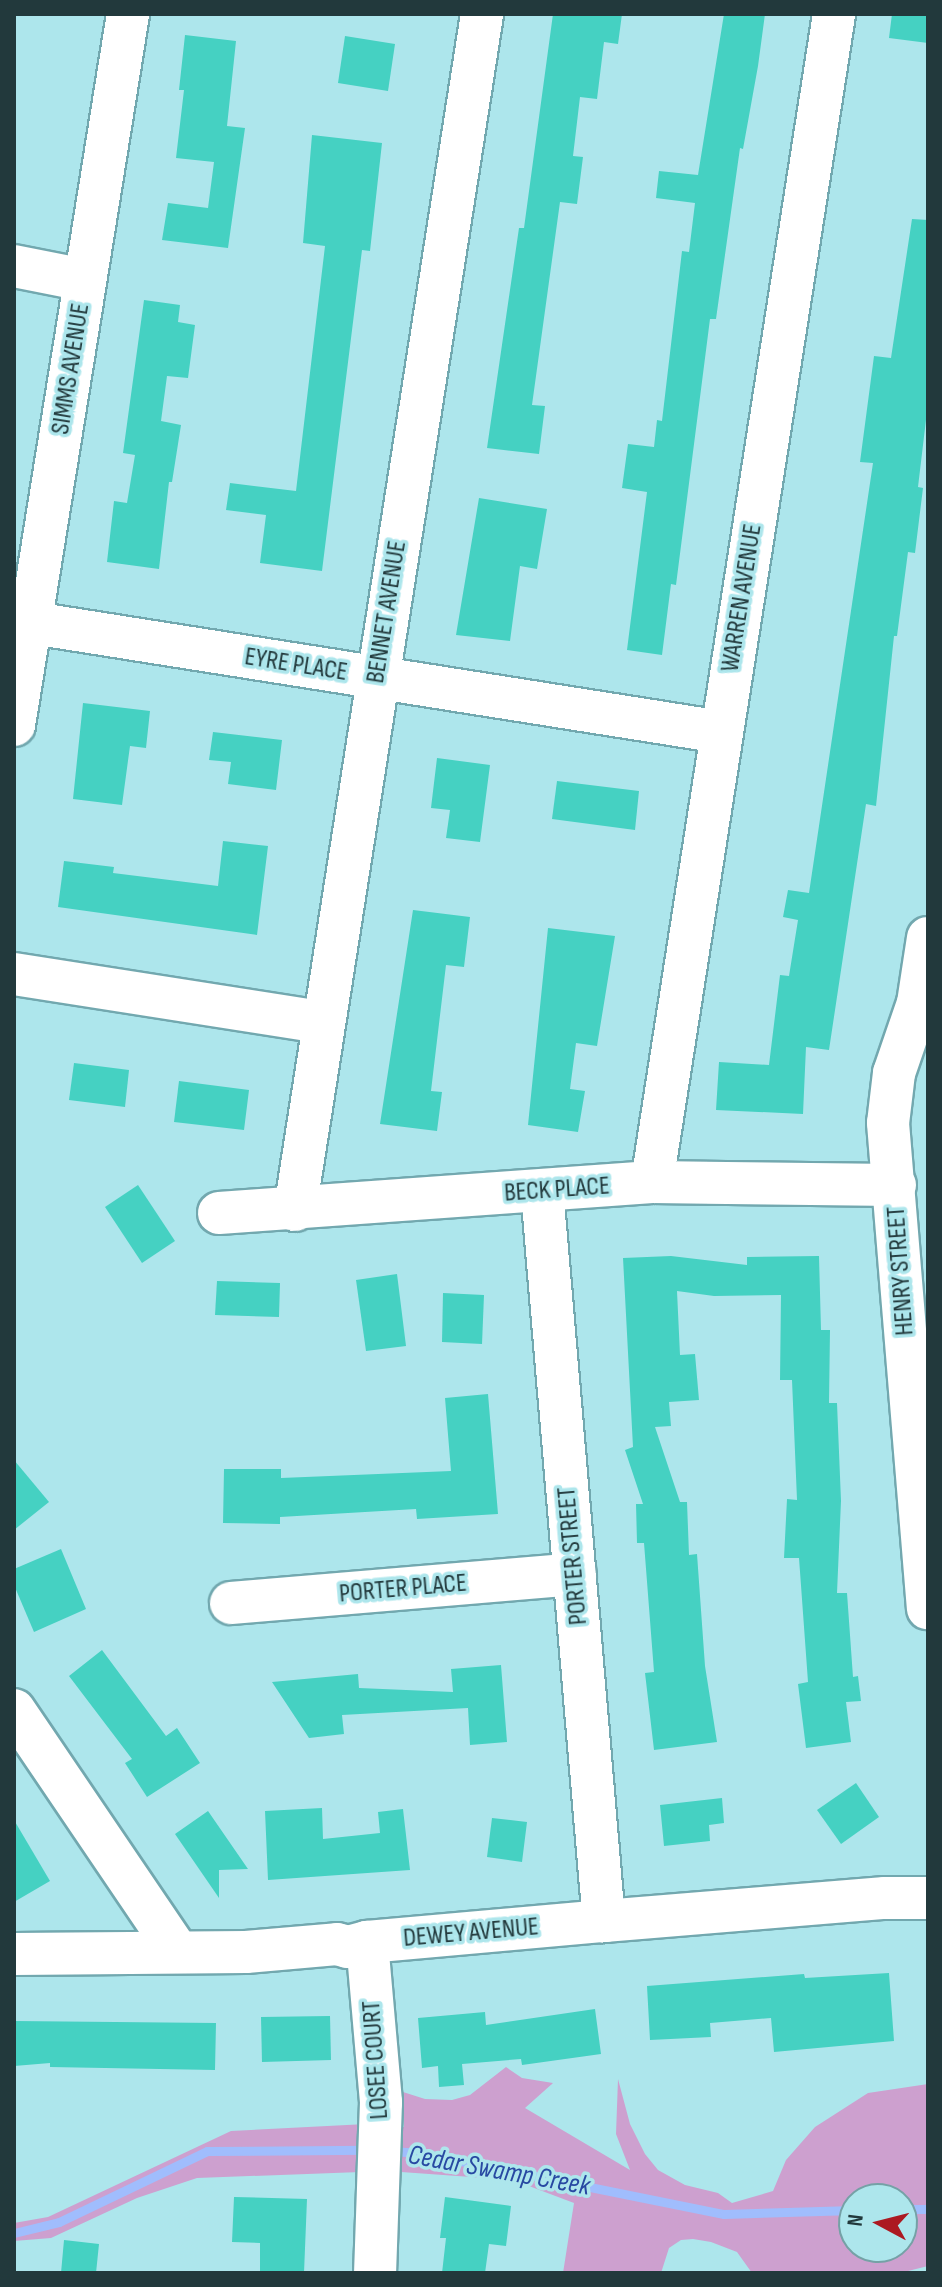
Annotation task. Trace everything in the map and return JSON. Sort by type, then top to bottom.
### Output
[{"type":"street","name":"SIMMS AVENUE","points":[[14,725],[22,621],[85,280],[128,14]]},
{"type":"street","name":"BENNET AVENUE","points":[[295,1210],[482,14]]},
{"type":"street","name":"WARREN AVENUE","points":[[652,1182],[834,14]]},
{"type":"street","points":[[14,266],[85,280]]},
{"type":"street","name":"EYRE PLACE","points":[[22,621],[721,732]]},
{"type":"street","name":"HENRY STREET","points":[[928,938],[918,1003],[894,1073],[888,1123],[928,1608]]},
{"type":"street","points":[[14,974],[322,1022]]},
{"type":"street","name":"BECK PLACE","points":[[219,1213],[295,1210],[652,1182],[895,1185]]},
{"type":"street","name":"PORTER STREET","points":[[542,1191],[604,1921]]},
{"type":"street","name":"PORTER PLACE","points":[[231,1603],[575,1574]]},
{"type":"street","points":[[14,1710],[178,1952]]},
{"type":"street","name":"DEWEY AVENUE","points":[[14,1954],[246,1952],[337,1944],[348,1947],[367,1942],[604,1921],[885,1898],[928,1898]]},
{"type":"street","name":"LOSEE COURT","points":[[367,1942],[380,2130],[375,2273]]},
{"type":"shaded area","points":[[506,2067],[522,2078],[553,2083],[525,2108],[630,2170],[616,2134],[618,2079],[630,2124],[645,2154],[658,2170],[685,2185],[718,2193],[732,2203],[773,2191],[786,2160],[815,2127],[868,2093],[928,2084],[928,2266],[900,2273],[752,2273],[737,2252],[693,2239],[681,2240],[669,2248],[661,2273],[563,2273],[574,2203],[513,2180],[387,2171],[197,2178],[137,2198],[51,2238],[14,2241],[14,2223],[48,2217],[231,2131],[386,2123],[404,2127],[403,2092],[425,2099],[452,2100],[470,2095]]},
{"type":"building","points":[[553,14],[622,14],[618,44],[604,42],[597,99],[580,97],[573,156],[583,157],[577,204],[560,202],[532,405],[545,406],[539,454],[487,448],[519,228],[524,228]]},
{"type":"building","points":[[724,14],[765,14],[743,149],[740,148],[716,319],[710,319],[676,585],[671,584],[662,655],[627,650],[647,492],[622,488],[628,444],[654,447],[657,420],[662,421],[682,251],[689,252],[695,203],[656,198],[659,171],[698,175]]},
{"type":"building","points":[[892,14],[928,14],[928,43],[889,38]]},
{"type":"building","points":[[185,35],[236,41],[227,126],[245,128],[228,248],[162,240],[168,203],[208,208],[214,162],[176,158],[184,90],[179,90]]},
{"type":"building","points":[[345,36],[395,44],[388,91],[338,83]]},
{"type":"building","points":[[312,135],[382,143],[370,251],[362,250],[322,571],[260,563],[266,515],[226,510],[230,483],[296,491],[325,246],[303,243]]},
{"type":"building","points":[[912,219],[928,220],[928,403],[918,487],[923,488],[915,553],[908,552],[897,636],[894,636],[876,806],[866,804],[829,1050],[806,1047],[803,1114],[716,1110],[719,1062],[769,1065],[780,975],[789,976],[798,920],[783,917],[788,890],[809,893],[873,463],[860,462],[874,356],[891,358]]},
{"type":"building","points":[[144,300],[180,305],[178,322],[195,325],[188,378],[167,376],[161,421],[181,425],[172,482],[169,482],[159,569],[107,562],[114,501],[127,503],[135,455],[123,453]]},
{"type":"building","points":[[479,498],[547,509],[537,569],[520,566],[510,641],[456,635]]},
{"type":"building","points":[[83,703],[150,711],[146,748],[130,746],[122,805],[73,799]]},
{"type":"building","points":[[213,732],[282,740],[276,790],[228,784],[231,762],[209,760]]},
{"type":"building","points":[[437,758],[490,765],[480,842],[446,838],[450,810],[431,808]]},
{"type":"building","points":[[557,781],[639,791],[635,830],[552,819]]},
{"type":"building","points":[[223,841],[268,846],[257,935],[58,907],[64,861],[114,867],[113,873],[218,886]]},
{"type":"building","points":[[413,910],[470,917],[464,967],[446,965],[431,1091],[442,1092],[437,1131],[380,1124]]},
{"type":"building","points":[[548,928],[615,936],[597,1046],[576,1043],[570,1089],[585,1091],[578,1132],[528,1125]]},
{"type":"building","points":[[74,1063],[129,1070],[125,1107],[69,1100]]},
{"type":"building","points":[[179,1081],[249,1090],[244,1130],[174,1122]]},
{"type":"building","points":[[138,1185],[175,1241],[142,1263],[105,1207]]},
{"type":"building","points":[[671,1256],[747,1265],[747,1257],[819,1256],[821,1330],[830,1330],[829,1403],[837,1403],[841,1501],[837,1593],[847,1593],[853,1677],[858,1676],[861,1701],[846,1702],[851,1742],[806,1748],[798,1684],[808,1682],[799,1558],[784,1558],[787,1499],[797,1500],[792,1380],[780,1380],[781,1295],[714,1296],[677,1291],[680,1355],[695,1354],[699,1400],[669,1402],[671,1426],[655,1427],[680,1502],[687,1502],[689,1555],[697,1554],[705,1666],[717,1742],[654,1750],[645,1673],[654,1672],[644,1543],[637,1543],[636,1504],[643,1504],[625,1450],[633,1447],[623,1258]]},
{"type":"building","points":[[397,1274],[406,1346],[366,1351],[356,1280]]},
{"type":"building","points":[[217,1281],[280,1283],[279,1317],[215,1315]]},
{"type":"building","points":[[443,1293],[484,1295],[482,1344],[442,1342]]},
{"type":"building","points":[[488,1394],[498,1514],[417,1519],[416,1509],[280,1517],[280,1524],[223,1523],[224,1469],[281,1469],[281,1478],[451,1471],[445,1398]]},
{"type":"building","points":[[14,1460],[49,1502],[14,1530]]},
{"type":"building","points":[[61,1549],[86,1609],[34,1632],[14,1585],[14,1569]]},
{"type":"building","points":[[102,1650],[166,1736],[177,1728],[200,1763],[147,1797],[125,1763],[132,1759],[69,1676]]},
{"type":"building","points":[[501,1665],[507,1742],[470,1745],[468,1708],[342,1715],[344,1734],[309,1738],[272,1682],[358,1674],[359,1688],[453,1692],[451,1669]]},
{"type":"building","points":[[856,1783],[879,1817],[841,1844],[817,1810]]},
{"type":"building","points":[[722,1798],[724,1823],[709,1825],[710,1841],[664,1846],[660,1805]]},
{"type":"building","points":[[322,1808],[323,1839],[380,1833],[378,1812],[403,1809],[410,1870],[268,1880],[265,1811]]},
{"type":"building","points":[[208,1811],[248,1869],[219,1870],[219,1898],[175,1834]]},
{"type":"building","points":[[492,1818],[527,1822],[522,1862],[487,1857]]},
{"type":"building","points":[[14,1820],[50,1881],[14,1902]]},
{"type":"building","points":[[889,1973],[894,2041],[774,2052],[771,2018],[710,2023],[711,2037],[650,2040],[647,1986],[804,1974],[805,1978]]},
{"type":"building","points":[[595,2009],[601,2054],[522,2065],[521,2059],[462,2064],[464,2085],[439,2087],[438,2066],[422,2068],[418,2018],[485,2012],[486,2025]]},
{"type":"building","points":[[330,2016],[331,2060],[262,2062],[261,2017]]},
{"type":"building","points":[[14,2021],[216,2023],[215,2070],[50,2067],[50,2063],[14,2066]]},
{"type":"building","points":[[234,2197],[307,2199],[304,2273],[260,2273],[260,2243],[232,2242]]},
{"type":"building","points":[[445,2197],[511,2206],[506,2246],[489,2244],[485,2273],[442,2273],[446,2238],[440,2238]]},
{"type":"building","points":[[64,2240],[99,2244],[96,2273],[61,2273]]},
{"type":"waterway","name":"Cedar Swamp Creek","points":[[14,2233],[59,2222],[207,2151],[369,2150]]},
{"type":"waterway","name":"Cedar Swamp Creek","points":[[388,2151],[421,2153],[724,2214],[838,2210]]},
{"type":"waterway","name":"Cedar Swamp Creek","points":[[918,2209],[928,2209]]}]
